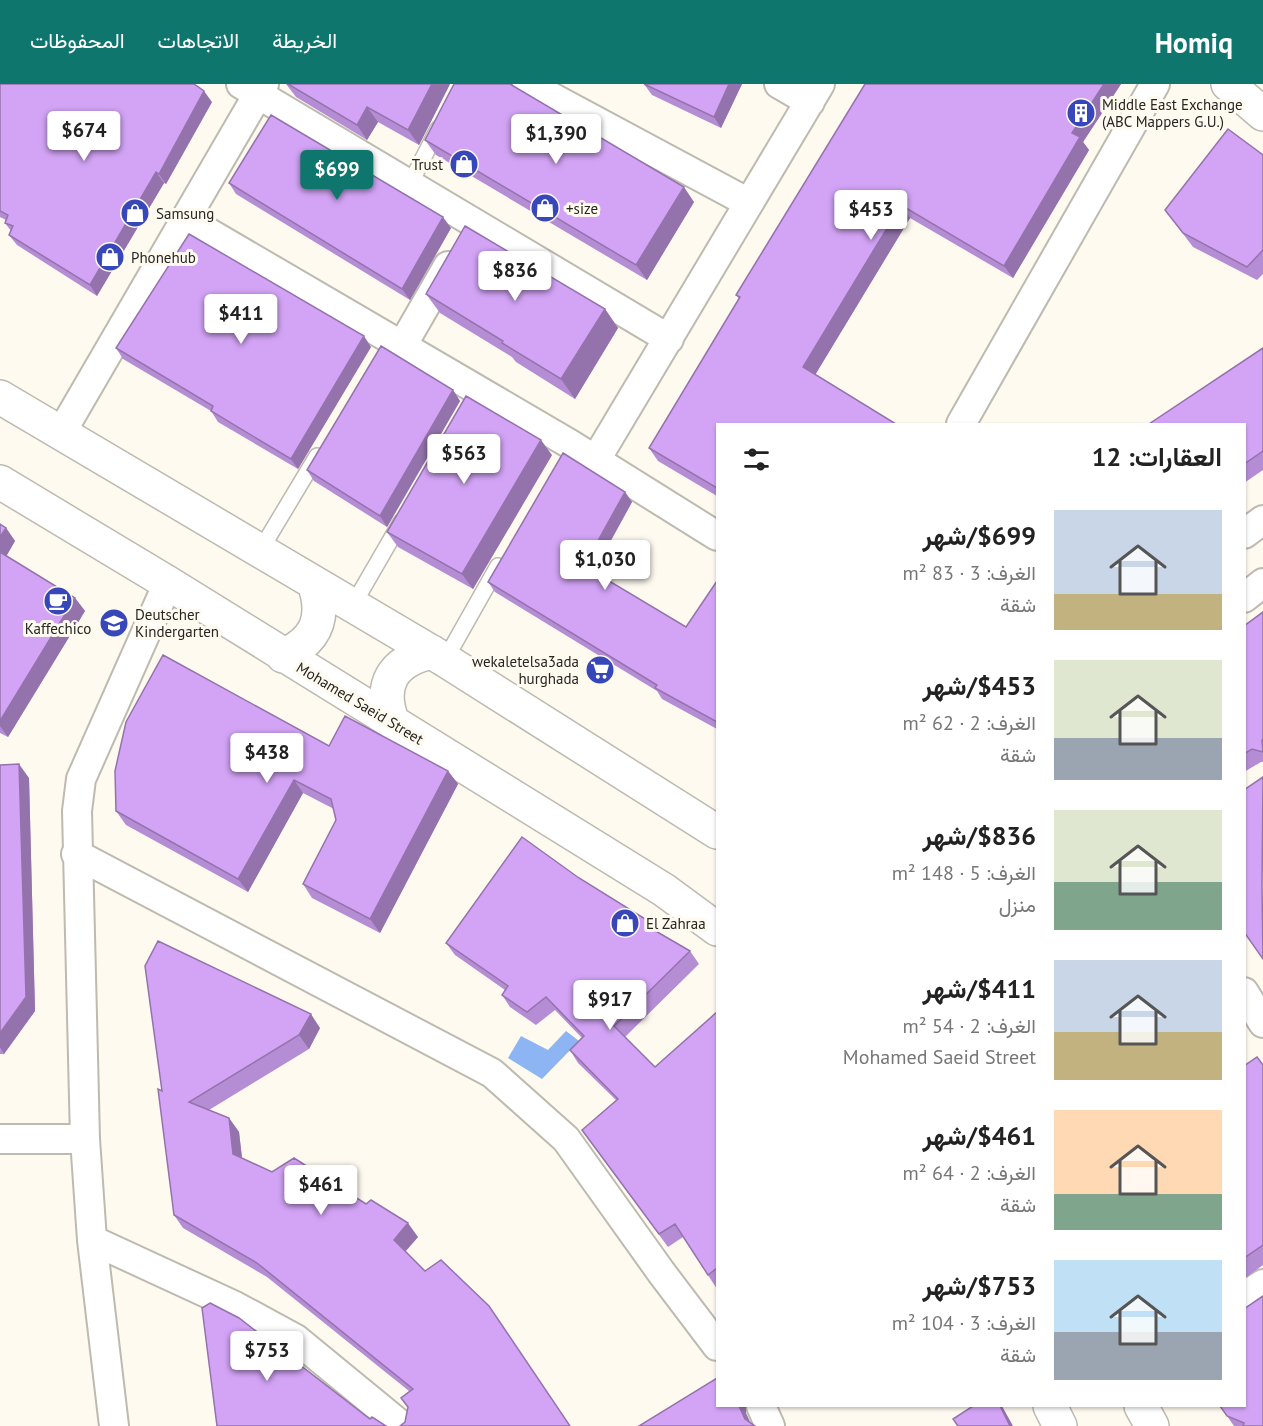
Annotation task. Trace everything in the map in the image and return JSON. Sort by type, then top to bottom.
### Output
[{"type":"street","points":[[527,84],[749,203]]},
{"type":"street","points":[[595,461],[815,93],[779,84]]},
{"type":"street","points":[[962,423],[1155,84]]},
{"type":"street","points":[[1228,84],[1263,114]]},
{"type":"street","points":[[61,433],[187,220],[254,87],[410,184],[669,339]]},
{"type":"street","points":[[187,220],[475,394],[567,448],[595,461],[716,535]]},
{"type":"street","points":[[391,343],[473,222]]},
{"type":"street","points":[[0,397],[439,656],[715,827]]},
{"type":"street","name":"Mohamed Saeid Street","points":[[0,482],[168,583],[664,890],[716,928]]},
{"type":"street","points":[[1246,533],[1263,520]]},
{"type":"street","points":[[114,1426],[92,1240],[85,1139],[76,854],[77,811],[81,779],[168,583]]},
{"type":"street","points":[[283,656],[300,648],[320,618],[320,600],[314,583]]},
{"type":"street","points":[[1246,596],[1263,583]]},
{"type":"street","points":[[393,723],[386,705],[388,685],[397,668],[413,656],[439,656]]},
{"type":"street","points":[[76,854],[492,1073],[566,1139],[716,1345]]},
{"type":"street","points":[[1246,995],[1263,1023]]},
{"type":"street","points":[[0,1139],[85,1139]]},
{"type":"street","points":[[92,1240],[235,1306],[296,1339],[402,1426]]},
{"type":"street","points":[[1246,1295],[1263,1284]]},
{"type":"street","points":[[761,1407],[770,1426]]},
{"type":"street","points":[[1050,1407],[1060,1426]]},
{"type":"street","points":[[1142,1407],[1152,1426]]},
{"type":"lane","points":[[410,184],[446,114]]},
{"type":"lane","points":[[260,551],[325,442]]},
{"type":"lane","points":[[353,605],[411,504]]},
{"type":"lane","points":[[439,656],[507,550]]},
{"type":"water","points":[[566,1031],[579,1041],[542,1079],[508,1058],[521,1036],[548,1050]]},
{"type":"building","points":[[0,84],[194,84],[204,91],[159,174],[156,172],[90,285],[9,235],[13,226],[5,223],[8,215],[0,211]]},
{"type":"building","points":[[288,84],[432,84],[408,130],[367,107],[357,125]]},
{"type":"building","points":[[454,84],[510,84],[684,187],[636,265],[425,140]]},
{"type":"building","points":[[644,84],[729,84],[714,117]]},
{"type":"building","points":[[865,84],[1104,84],[1072,133],[1080,137],[1004,266],[901,205],[803,367],[894,423],[716,423],[716,487],[649,448],[740,297],[736,295]]},
{"type":"building","points":[[271,115],[443,217],[402,289],[229,183]]},
{"type":"building","points":[[1228,129],[1263,155],[1263,250],[1247,267],[1183,233],[1165,210]]},
{"type":"building","points":[[465,226],[605,309],[561,379],[426,294]]},
{"type":"building","points":[[189,234],[364,336],[291,459],[211,411],[213,406],[116,348]]},
{"type":"building","points":[[381,346],[453,390],[380,516],[307,470]]},
{"type":"building","points":[[1263,348],[1263,451],[1246,463],[1246,423],[1150,423]]},
{"type":"building","points":[[466,396],[541,440],[462,574],[387,532]]},
{"type":"building","points":[[563,453],[625,492],[584,566],[686,627],[716,582],[716,721],[655,688],[657,685],[488,582]]},
{"type":"building","points":[[0,524],[6,528],[0,537]]},
{"type":"building","points":[[0,552],[75,598],[0,721]]},
{"type":"building","points":[[1263,612],[1263,752],[1252,749],[1246,753],[1246,625]]},
{"type":"building","points":[[163,655],[329,746],[345,716],[448,771],[370,919],[303,884],[336,820],[331,799],[294,780],[238,879],[116,811],[115,771],[126,722]]},
{"type":"building","points":[[19,764],[26,997],[0,1033],[0,765]]},
{"type":"building","points":[[1263,777],[1263,959],[1246,935],[1246,789]]},
{"type":"building","points":[[522,837],[579,878],[650,922],[647,926],[690,951],[614,1026],[655,1067],[716,1013],[716,1269],[708,1275],[675,1224],[659,1234],[582,1130],[618,1099],[570,1050],[584,1036],[546,997],[527,1012],[502,995],[508,986],[446,943]]},
{"type":"building","points":[[158,941],[311,1014],[299,1035],[189,1102],[229,1118],[233,1154],[272,1172],[294,1158],[366,1204],[371,1200],[408,1223],[394,1240],[425,1271],[441,1260],[489,1306],[570,1426],[400,1426],[405,1422],[408,1407],[401,1398],[413,1389],[257,1263],[174,1215],[158,1089],[162,1091],[145,966]]},
{"type":"building","points":[[1257,1057],[1263,1065],[1263,1245],[1246,1257],[1246,1065]]},
{"type":"building","points":[[1263,1296],[1263,1426],[1243,1426],[1244,1423],[1227,1416],[1221,1407],[1246,1407],[1246,1308]]},
{"type":"building","points":[[210,1303],[239,1318],[370,1419],[372,1417],[386,1426],[217,1426],[202,1308]]},
{"type":"building","points":[[716,1379],[716,1407],[739,1407],[745,1419],[755,1426],[639,1426]]},
{"type":"building","points":[[971,1407],[1000,1407],[1010,1426],[958,1426],[953,1419]]},
{"type":"place","name":"Middle East Exchange (ABC Mappers G.U.)","points":[[1081,113]]},
{"type":"place","name":"Trust","points":[[464,164]]},
{"type":"place","name":"+size","points":[[545,208]]},
{"type":"place","name":"Samsung","points":[[135,213]]},
{"type":"place","name":"Phonehub","points":[[110,257]]},
{"type":"place","name":"Kaffechico","points":[[58,601]]},
{"type":"place","name":"Deutscher Kindergarten","points":[[114,623]]},
{"type":"place","name":"wekaletelsa3ada hurghada","points":[[600,670]]},
{"type":"place","name":"El Zahraa","points":[[625,923]]}]
